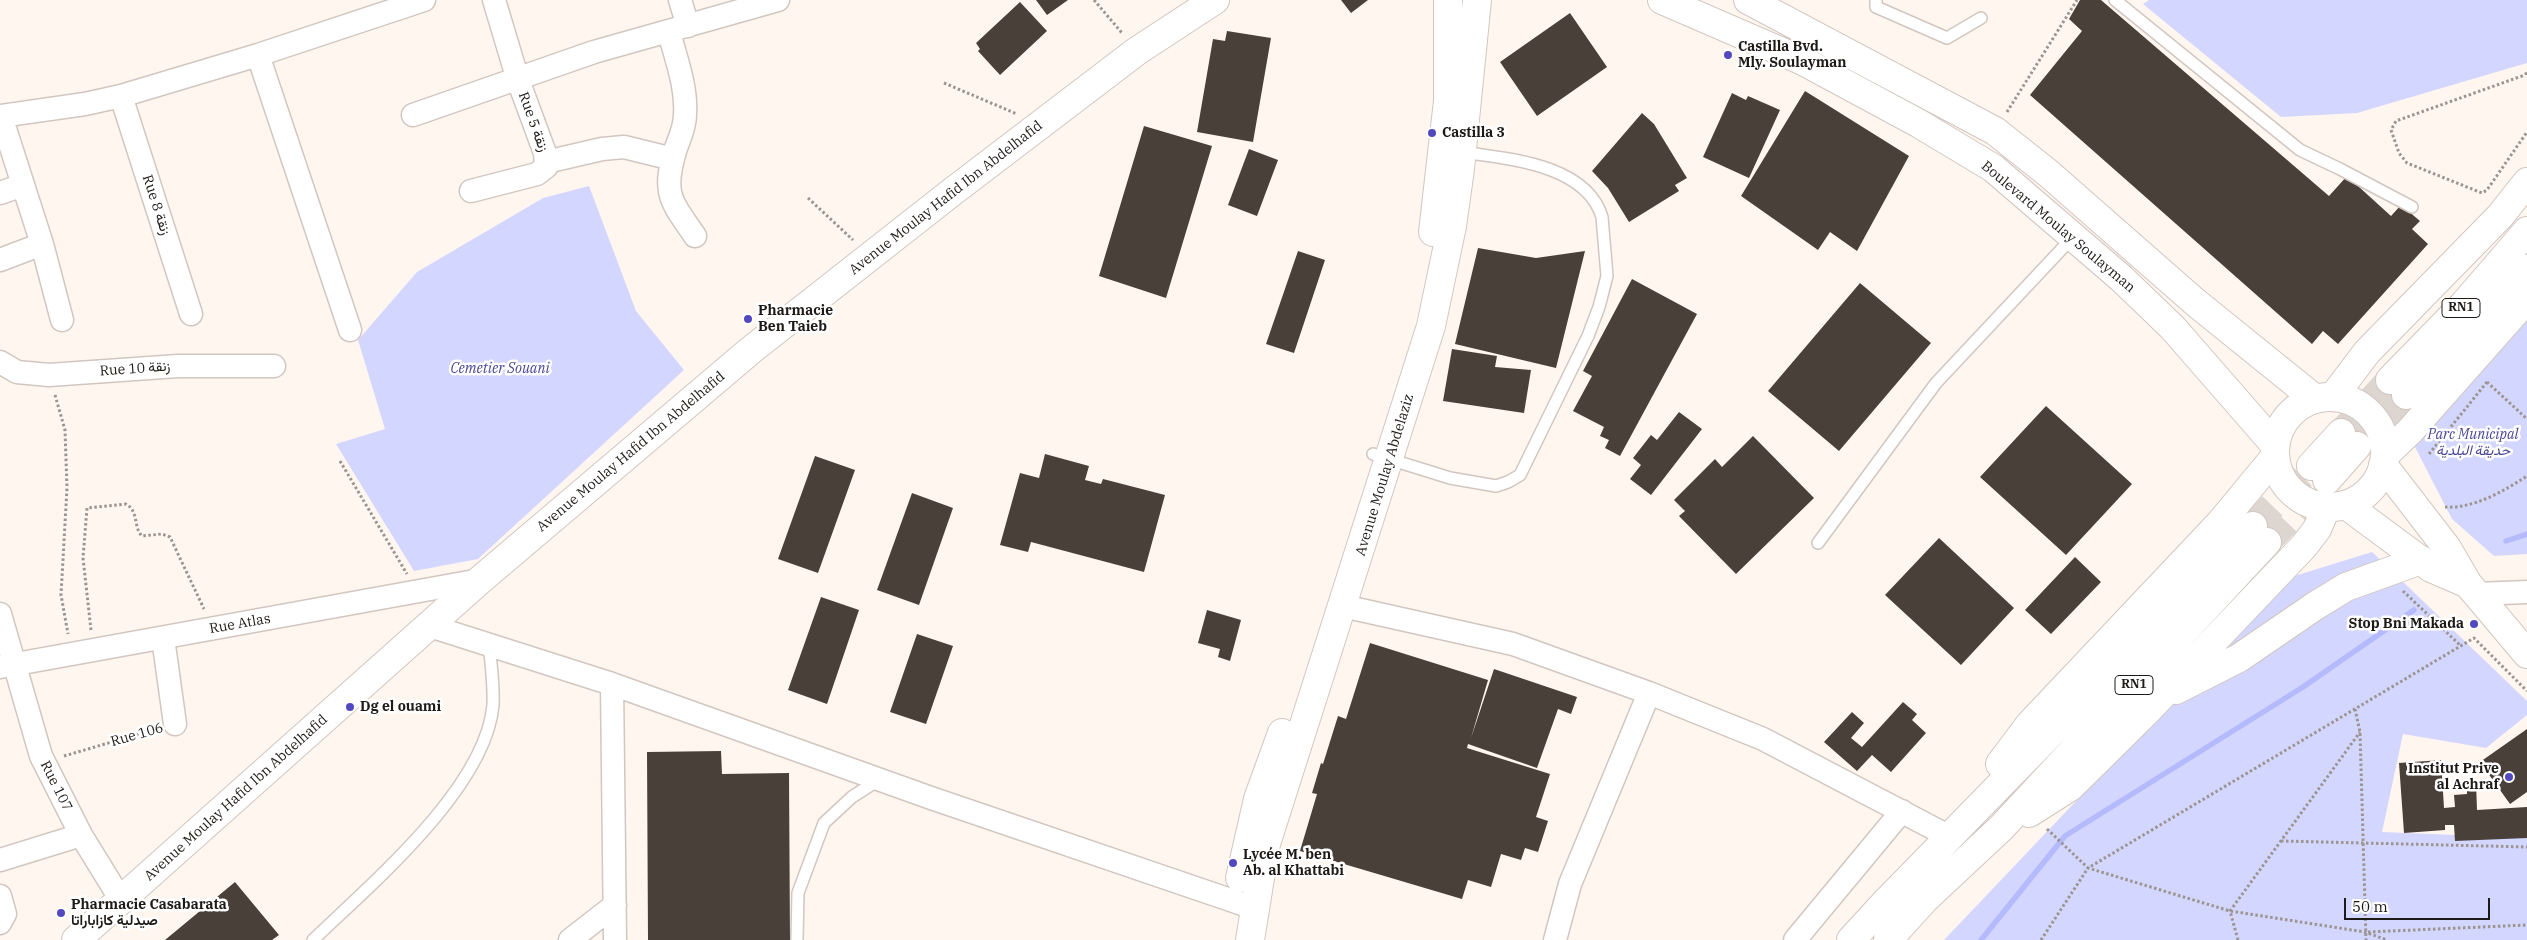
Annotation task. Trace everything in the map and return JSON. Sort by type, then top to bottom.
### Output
[{"type":"main road","name":"Avenue Moulay Hafid Ibn Abdelhafid","points":[[76,940],[480,580],[751,350],[1138,50],[1215,0]]},
{"type":"main road","name":"Avenue Moulay Abdelaziz","points":[[1382,457],[1429,257],[1448,101],[1448,0]]},
{"type":"main road","name":"Avenue Moulay Abdelaziz","points":[[1250,940],[1245,906],[1247,841],[1258,799],[1344,572],[1382,457],[1431,326],[1452,226],[1462,152],[1477,0]]},
{"type":"main road","name":"Boulevard Moulay Soulayman","points":[[1662,0],[1803,61],[1918,123],[1993,168],[2121,278],[2172,328],[2274,452]]},
{"type":"main road","points":[[1748,0],[1995,131],[2048,172],[2195,302],[2324,398],[2360,406],[2371,415],[2379,427],[2384,441],[2384,460],[2447,548],[2472,589],[2527,654]]},
{"type":"main road","points":[[1981,804],[2000,765],[2030,724],[2214,529],[2274,452],[2282,424],[2296,408],[2324,398],[2500,216],[2527,182]]},
{"type":"main road","name":"RN1","points":[[2527,231],[2465,303],[2398,388],[2452,352],[2527,269]]},
{"type":"main road","points":[[2001,828],[2070,787],[2157,700],[2304,546],[2336,506],[2370,490],[2384,460],[2527,299]]},
{"type":"main road","points":[[2319,473],[2349,439]]},
{"type":"main road","points":[[2274,452],[2278,473],[2286,487],[2297,497],[2311,504],[2336,506],[2449,578],[2472,589]]},
{"type":"main road","name":"RN1","points":[[1852,940],[1981,804],[2260,534],[2001,828],[1925,899],[1888,940]]},
{"type":"main road","points":[[2157,700],[2239,658],[2346,587],[2421,560]]},
{"type":"main road","name":"Avenue Moulay Abdelaziz","points":[[1234,940],[1343,606],[1344,572]]},
{"type":"street","points":[[62,320],[42,244],[1,116],[85,104],[121,96],[258,55],[424,0]]},
{"type":"street","name":"Rue 5 زنقة","points":[[471,191],[537,174],[545,170],[546,162],[543,148],[518,80],[494,0]]},
{"type":"street","points":[[680,0],[679,29],[686,101],[683,131],[673,159],[668,192],[673,204],[695,236]]},
{"type":"street","points":[[413,115],[594,52],[778,0]]},
{"type":"street","points":[[258,55],[350,330]]},
{"type":"street","name":"Rue 8 زنقة","points":[[121,96],[190,314]]},
{"type":"street","points":[[546,162],[602,149],[624,147],[673,159]]},
{"type":"street","points":[[0,193],[24,185]]},
{"type":"street","points":[[0,260],[42,244]]},
{"type":"street","name":"Rue 10 زنقة","points":[[0,362],[17,372],[49,375],[178,366],[274,366]]},
{"type":"street","name":"Rue Atlas","points":[[7,665],[480,580]]},
{"type":"street","points":[[2472,589],[2527,592]]},
{"type":"street","points":[[1343,606],[1513,644],[1649,693],[1763,739],[1950,837]]},
{"type":"street","name":"Rue 107","points":[[0,614],[7,665],[44,762],[81,835],[121,900]]},
{"type":"street","points":[[430,626],[612,684],[1245,906]]},
{"type":"street","name":"Rue 106","points":[[162,638],[175,724]]},
{"type":"street","points":[[612,684],[615,940]]},
{"type":"street","points":[[1555,940],[1570,884],[1649,693]]},
{"type":"street","points":[[1794,940],[1902,811]]},
{"type":"street","points":[[0,860],[81,835]]},
{"type":"street","points":[[0,896],[6,914],[0,923]]},
{"type":"street","points":[[570,940],[615,905]]},
{"type":"lane","points":[[1876,0],[1876,7],[1948,38],[1981,18]]},
{"type":"lane","points":[[2115,0],[2300,150],[2412,207]]},
{"type":"lane","points":[[1382,457],[1450,478],[1496,486],[1520,475],[1588,336],[1607,276],[1599,207],[1579,184],[1566,176],[1518,160],[1462,152]]},
{"type":"lane","points":[[1818,542],[1936,383],[2073,236]]},
{"type":"lane","points":[[313,940],[419,837],[471,768],[486,734],[493,705],[489,644]]},
{"type":"lane","points":[[797,940],[798,893],[824,824],[852,797],[880,779]]},
{"type":"path","points":[[1094,0],[1138,50]]},
{"type":"path","points":[[1995,131],[2076,0]]},
{"type":"path","points":[[2527,73],[2396,121],[2391,130],[2399,153],[2407,163],[2482,193],[2488,190],[2527,132]]},
{"type":"path","points":[[944,83],[1042,124]]},
{"type":"path","points":[[808,198],[870,256]]},
{"type":"path","points":[[49,375],[65,430],[67,488],[61,595],[68,636]]},
{"type":"path","points":[[2429,454],[2487,382],[2527,419]]},
{"type":"path","points":[[340,461],[418,591]]},
{"type":"path","points":[[2440,506],[2459,508],[2509,488],[2527,476]]},
{"type":"path","points":[[90,629],[83,558],[87,508],[126,504],[133,510],[139,533],[142,536],[162,534],[170,538],[200,601]]},
{"type":"path","points":[[2385,573],[2461,646]]},
{"type":"path","points":[[2041,940],[2088,868],[2474,638],[2527,691]]},
{"type":"path","points":[[2355,709],[2360,732],[2366,940]]},
{"type":"path","name":"Rue 106","points":[[44,762],[175,724]]},
{"type":"path","points":[[2230,911],[2360,732]]},
{"type":"path","points":[[2052,834],[2088,868],[2230,911],[2365,932],[2387,940]]},
{"type":"path","points":[[2281,841],[2527,847]]},
{"type":"path","points":[[2230,911],[2238,940]]},
{"type":"path","points":[[2365,932],[2527,925]]},
{"type":"green space","points":[[2149,0],[2527,0],[2527,63],[2357,113],[2281,117],[2143,4]]},
{"type":"green space","name":"Cemetier Souani","points":[[589,186],[636,311],[684,370],[478,559],[414,571],[336,444],[385,429],[358,340],[417,272],[543,198]]},
{"type":"green space","name":"Parc Municipal حديقة البلدية","points":[[2527,284],[2527,554],[2494,556],[2452,519],[2415,447],[2427,409]]},
{"type":"green space","points":[[2372,552],[2527,701],[2527,715],[2486,748],[2403,734],[2382,832],[2527,838],[2527,940],[1944,940],[2288,578]]},
{"type":"building","points":[[1036,0],[1068,0],[1047,15]]},
{"type":"building","points":[[1341,0],[1368,0],[1351,13]]},
{"type":"building","points":[[2080,0],[2101,0],[2329,196],[2347,176],[2391,216],[2401,205],[2420,221],[2412,229],[2428,244],[2338,344],[2323,331],[2312,344],[2030,95],[2082,31],[2069,19]]},
{"type":"building","points":[[1020,2],[1047,31],[1000,75],[978,51],[980,49],[976,43]]},
{"type":"building","points":[[1570,13],[1607,67],[1537,116],[1500,62]]},
{"type":"building","points":[[1227,31],[1271,38],[1253,142],[1197,132],[1213,39],[1225,41]]},
{"type":"building","points":[[1805,91],[1909,156],[1857,251],[1830,232],[1818,250],[1741,196]]},
{"type":"building","points":[[1732,93],[1746,100],[1748,96],[1780,110],[1749,178],[1703,157]]},
{"type":"building","points":[[1642,113],[1654,124],[1687,178],[1675,185],[1679,191],[1629,222],[1608,188],[1592,171]]},
{"type":"building","points":[[1144,126],[1212,146],[1166,298],[1099,276]]},
{"type":"building","points":[[1249,149],[1278,160],[1257,216],[1228,205]]},
{"type":"building","points":[[1478,248],[1536,258],[1585,251],[1556,368],[1455,344]]},
{"type":"building","points":[[1298,251],[1325,260],[1294,353],[1266,344]]},
{"type":"building","points":[[1632,279],[1697,314],[1620,456],[1605,448],[1609,440],[1600,436],[1604,427],[1573,411],[1592,376],[1583,371]]},
{"type":"building","points":[[1860,283],[1931,343],[1839,451],[1768,391]]},
{"type":"building","points":[[1452,349],[1497,356],[1495,367],[1531,370],[1524,413],[1443,401]]},
{"type":"building","points":[[2046,406],[2132,484],[2066,555],[1980,477]]},
{"type":"building","points":[[1679,412],[1702,429],[1651,495],[1630,479],[1641,465],[1633,458],[1651,435],[1657,440]]},
{"type":"building","points":[[1753,436],[1814,498],[1736,574],[1679,516],[1685,511],[1674,500],[1715,459],[1722,467]]},
{"type":"building","points":[[1045,454],[1089,466],[1085,480],[1101,484],[1103,479],[1165,495],[1144,572],[1031,542],[1028,552],[1000,545],[1020,473],[1039,478]]},
{"type":"building","points":[[815,456],[855,470],[818,573],[778,559]]},
{"type":"building","points":[[912,493],[953,508],[919,605],[877,590]]},
{"type":"building","points":[[1939,538],[2014,608],[1961,665],[1885,595]]},
{"type":"building","points":[[2075,557],[2101,582],[2051,634],[2025,610]]},
{"type":"building","points":[[821,597],[859,610],[827,704],[788,690]]},
{"type":"building","points":[[1207,610],[1241,620],[1230,661],[1218,657],[1220,649],[1198,643]]},
{"type":"building","points":[[917,634],[953,646],[926,724],[890,712]]},
{"type":"building","points":[[1370,643],[1488,680],[1471,738],[1494,669],[1577,697],[1571,714],[1558,709],[1537,768],[1468,744],[1467,748],[1550,774],[1536,817],[1548,821],[1538,852],[1525,848],[1521,860],[1501,854],[1491,887],[1468,880],[1462,899],[1300,851],[1317,794],[1312,793],[1321,763],[1323,764],[1338,716],[1346,719]]},
{"type":"building","points":[[1903,702],[1917,714],[1912,720],[1926,733],[1891,772],[1872,755],[1857,771],[1824,742],[1852,712],[1864,723],[1851,738],[1862,747]]},
{"type":"building","name":"Institut Prive al Achraf","points":[[2527,729],[2527,792],[2510,804],[2480,762]]},
{"type":"building","points":[[721,751],[722,774],[789,773],[790,940],[648,940],[647,752]]},
{"type":"building","points":[[2441,760],[2444,808],[2455,807],[2454,795],[2467,794],[2467,782],[2476,781],[2477,810],[2527,807],[2527,838],[2455,841],[2454,825],[2445,825],[2445,830],[2404,833],[2399,763]]},
{"type":"building","points":[[235,882],[279,935],[272,940],[165,940]]},
{"type":"waterway","points":[[2506,541],[2527,534]]},
{"type":"waterway","points":[[1981,940],[2065,836],[2303,687],[2414,610]]},
{"type":"tunnel","points":[[2341,433],[2390,380]]},
{"type":"tunnel","points":[[2357,446],[2406,395]]},
{"type":"tunnel","points":[[2253,526],[2311,466]]},
{"type":"tunnel","points":[[2267,542],[2327,480]]},
{"type":"place","name":"Castilla Bvd. Mly. Soulayman","points":[[1728,55]]},
{"type":"place","name":"Castilla 3","points":[[1432,133]]},
{"type":"place","name":"Pharmacie Ben Taieb","points":[[748,319]]},
{"type":"place","name":"Stop Bni Makada","points":[[2474,624]]},
{"type":"place","name":"Dg el ouami","points":[[350,707]]},
{"type":"place","name":"Institut Prive al Achraf","points":[[2509,777]]},
{"type":"place","name":"Lycée M. ben Ab. al Khattabi","points":[[1233,863]]},
{"type":"place","name":"Pharmacie Casabarata صيدلية كازاباراتا","points":[[61,913]]}]
